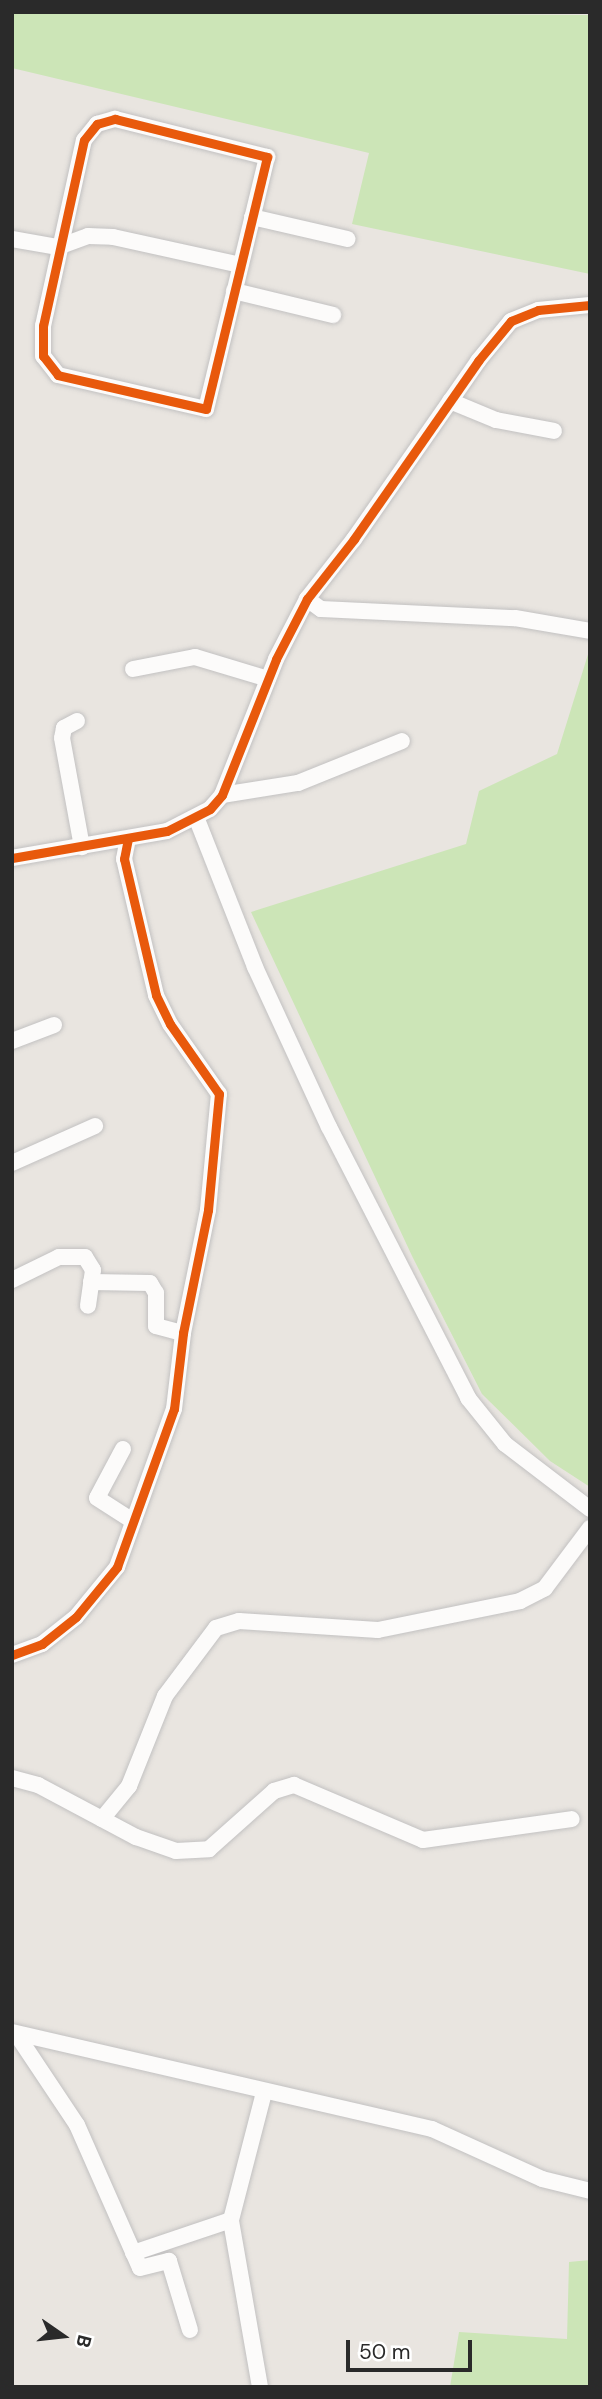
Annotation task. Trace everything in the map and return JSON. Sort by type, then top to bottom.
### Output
[{"type":"street","points":[[115,119],[267,157],[206,409],[58,375],[47,365],[42,347],[58,247],[84,140],[97,124],[115,119]]},
{"type":"street","points":[[252,217],[347,239]]},
{"type":"street","points":[[12,239],[58,247],[88,236],[113,236],[240,265]]},
{"type":"street","points":[[234,291],[333,315]]},
{"type":"street","points":[[12,858],[167,831],[196,817],[222,794],[268,679],[307,599],[450,401],[511,321],[538,310],[590,305]]},
{"type":"street","points":[[450,401],[496,420],[554,430]]},
{"type":"street","points":[[307,599],[321,608],[515,618],[590,631]]},
{"type":"street","points":[[133,669],[195,657],[268,679]]},
{"type":"street","points":[[77,721],[64,728],[62,738],[82,847]]},
{"type":"street","points":[[222,794],[299,783],[402,741]]},
{"type":"street","points":[[196,817],[255,967],[329,1127],[468,1398],[505,1444],[590,1509]]},
{"type":"street","points":[[12,1655],[42,1644],[101,1591],[117,1567],[174,1409],[183,1333],[208,1210],[219,1094],[170,1024],[156,995],[124,859],[128,839]]},
{"type":"street","points":[[12,1041],[54,1025]]},
{"type":"street","points":[[12,1163],[95,1126]]},
{"type":"street","points":[[12,1280],[59,1257],[77,1256],[91,1261],[88,1306]]},
{"type":"street","points":[[91,1282],[150,1283],[156,1293],[156,1326],[183,1333]]},
{"type":"street","points":[[123,1449],[97,1498],[133,1521]]},
{"type":"street","points":[[102,1819],[129,1786],[165,1696],[216,1628],[239,1621],[378,1630],[520,1601],[545,1588],[590,1528]]},
{"type":"street","points":[[12,1778],[38,1785],[102,1819],[176,1851],[209,1849],[274,1791],[294,1785],[423,1840],[572,1819]]},
{"type":"street","points":[[14,2033],[432,2129],[542,2179],[590,2191]]},
{"type":"street","points":[[14,2033],[77,2125],[140,2268],[169,2261],[190,2330]]},
{"type":"street","points":[[260,2387],[231,2220],[264,2092]]},
{"type":"street","points":[[133,2253],[231,2220]]},
{"type":"green space","points":[[12,12],[590,15],[590,274],[352,224],[369,153],[12,68]]},
{"type":"green space","points":[[590,648],[590,1487],[550,1461],[482,1394],[413,1258],[251,912],[466,844],[479,791],[557,754]]},
{"type":"green space","points":[[590,2260],[590,2387],[450,2387],[459,2332],[567,2339],[569,2262]]},
{"type":"cycle path","points":[[115,119],[267,157],[206,409],[58,375],[43,356],[43,326],[84,140],[97,124],[115,119]]},
{"type":"cycle path","points":[[12,858],[167,831],[210,809],[222,795],[276,659],[307,599],[354,539],[478,361],[511,321],[538,310],[590,305]]},
{"type":"cycle path","points":[[12,1655],[42,1644],[76,1617],[117,1567],[174,1409],[183,1333],[208,1210],[219,1094],[170,1024],[156,995],[124,859],[128,839]]}]
